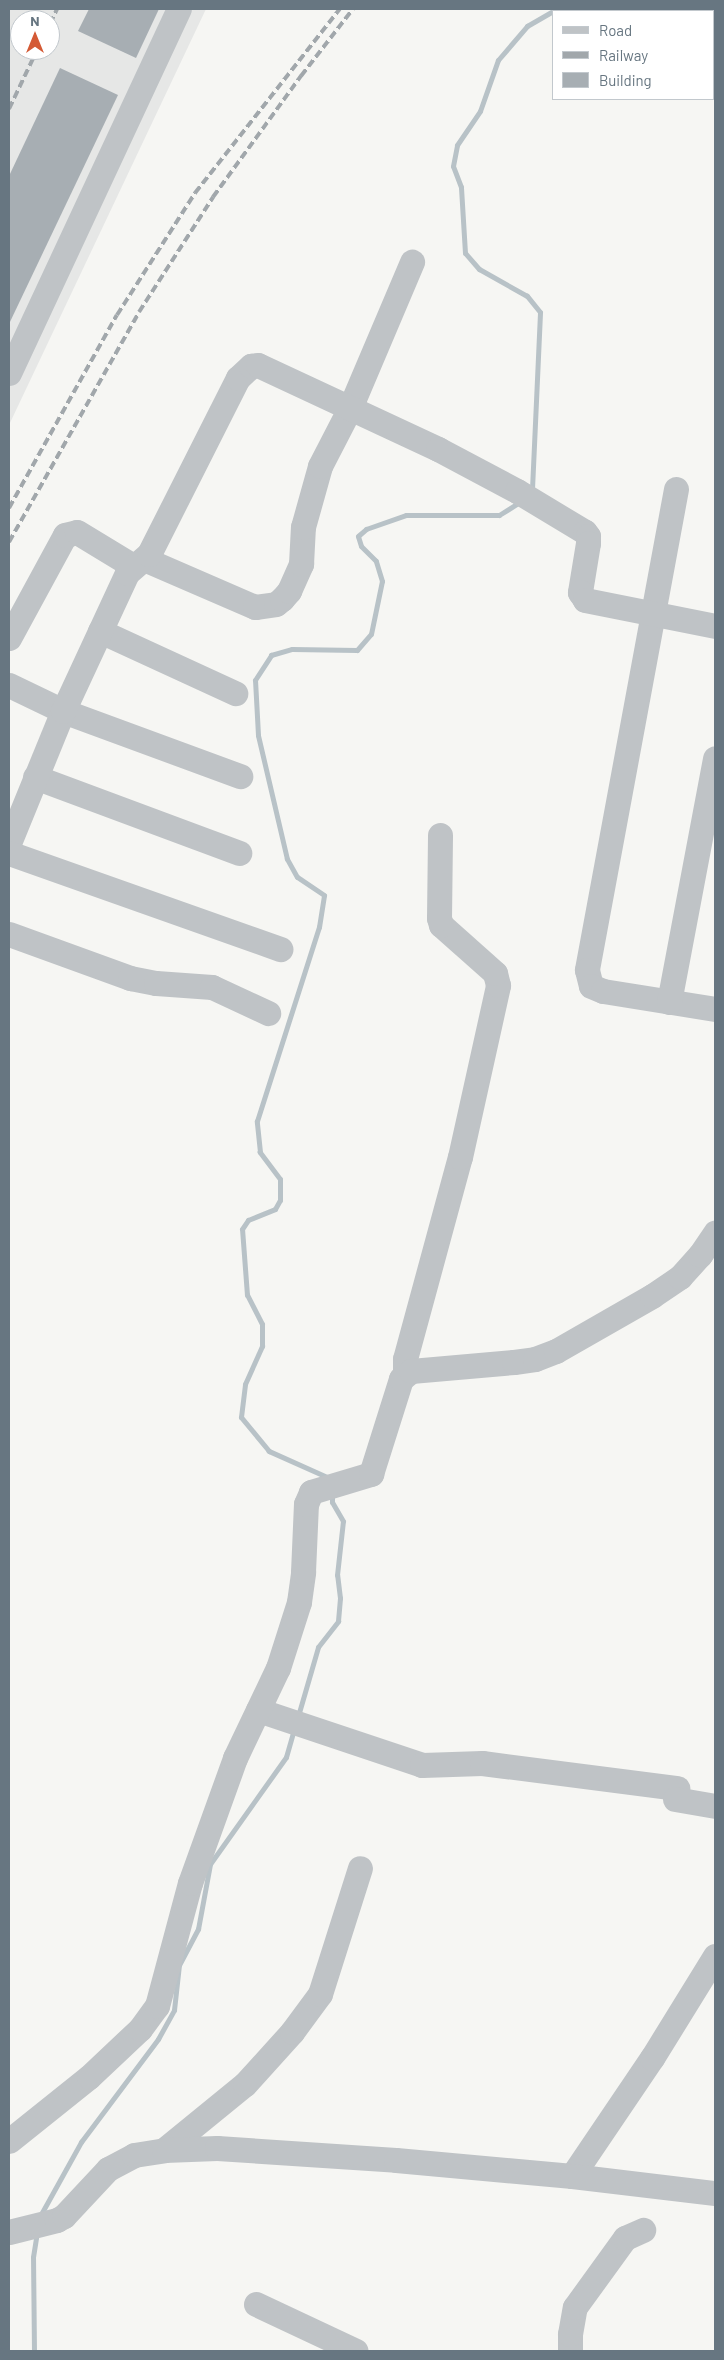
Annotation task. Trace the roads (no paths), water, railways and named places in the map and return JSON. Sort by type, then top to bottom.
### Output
[{"type":"street","points":[[9,373],[179,9]]},
{"type":"street","points":[[9,638],[65,535],[78,532],[139,562],[255,607],[276,604],[289,591],[301,564],[303,527],[320,466],[350,408],[412,262]]},
{"type":"street","points":[[9,843],[63,711],[127,573],[149,554],[238,378],[243,371],[251,366],[258,365],[438,449],[517,490],[585,532],[588,536],[580,592],[585,600],[715,626]]},
{"type":"street","points":[[676,489],[655,614],[587,970],[591,986],[603,991],[715,1009]]},
{"type":"street","points":[[100,631],[235,693]]},
{"type":"street","points":[[9,685],[63,711],[240,776]]},
{"type":"street","points":[[669,1002],[715,758]]},
{"type":"street","points":[[35,777],[239,853]]},
{"type":"street","points":[[405,1374],[405,1359],[460,1157],[498,985],[495,973],[441,925],[439,918],[440,835]]},
{"type":"street","points":[[9,853],[280,948]]},
{"type":"street","points":[[9,934],[130,978],[156,983],[212,988],[268,1013]]},
{"type":"street","points":[[9,2141],[89,2077],[140,2029],[157,2006],[190,1883],[235,1758],[278,1668],[299,1602],[302,1587],[308,1496],[311,1492],[324,1486],[362,1478],[371,1474],[401,1379],[405,1374],[422,1369],[535,1359],[556,1351],[652,1296],[680,1277],[700,1255],[715,1233]]},
{"type":"street","points":[[258,1710],[422,1764],[482,1763],[676,1793],[715,1806]]},
{"type":"street","points":[[164,2150],[245,2084],[292,2032],[320,1994],[360,1868]]},
{"type":"street","points":[[572,2176],[652,2058],[715,1956]]},
{"type":"street","points":[[15,2231],[57,2220],[64,2216],[108,2169],[134,2155],[164,2150],[217,2148],[396,2160],[572,2176],[715,2192]]},
{"type":"street","points":[[570,2351],[570,2334],[575,2307],[625,2238],[643,2230]]},
{"type":"street","points":[[256,2304],[356,2351]]},
{"type":"waterway","points":[[530,491],[532,489],[540,312],[527,296],[479,269],[465,253],[461,187],[453,166],[457,145],[480,111],[498,60],[527,26],[552,12]]},
{"type":"waterway","points":[[327,1477],[269,1451],[241,1417],[245,1384],[262,1346],[262,1324],[247,1295],[242,1229],[248,1220],[275,1209],[280,1200],[280,1179],[260,1152],[257,1121],[319,927],[324,895],[297,877],[287,859],[258,735],[255,680],[271,655],[292,649],[357,650],[371,634],[382,581],[376,561],[361,546],[358,536],[366,529],[406,515],[499,515],[521,501]]},
{"type":"waterway","points":[[298,1716],[318,1647],[338,1621],[340,1598],[337,1575],[343,1521],[332,1502],[332,1492]]},
{"type":"waterway","points":[[40,2216],[81,2142],[158,2039],[174,2010],[179,1965],[198,1929],[210,1864],[286,1757],[294,1729]]},
{"type":"waterway","points":[[34,2351],[33,2257],[37,2231]]},
{"type":"railway","points":[[9,508],[117,315],[195,193],[340,9]]},
{"type":"railway","points":[[9,542],[139,312],[213,197],[301,76],[353,9]]},
{"type":"railway","points":[[9,109],[32,60]]}]
